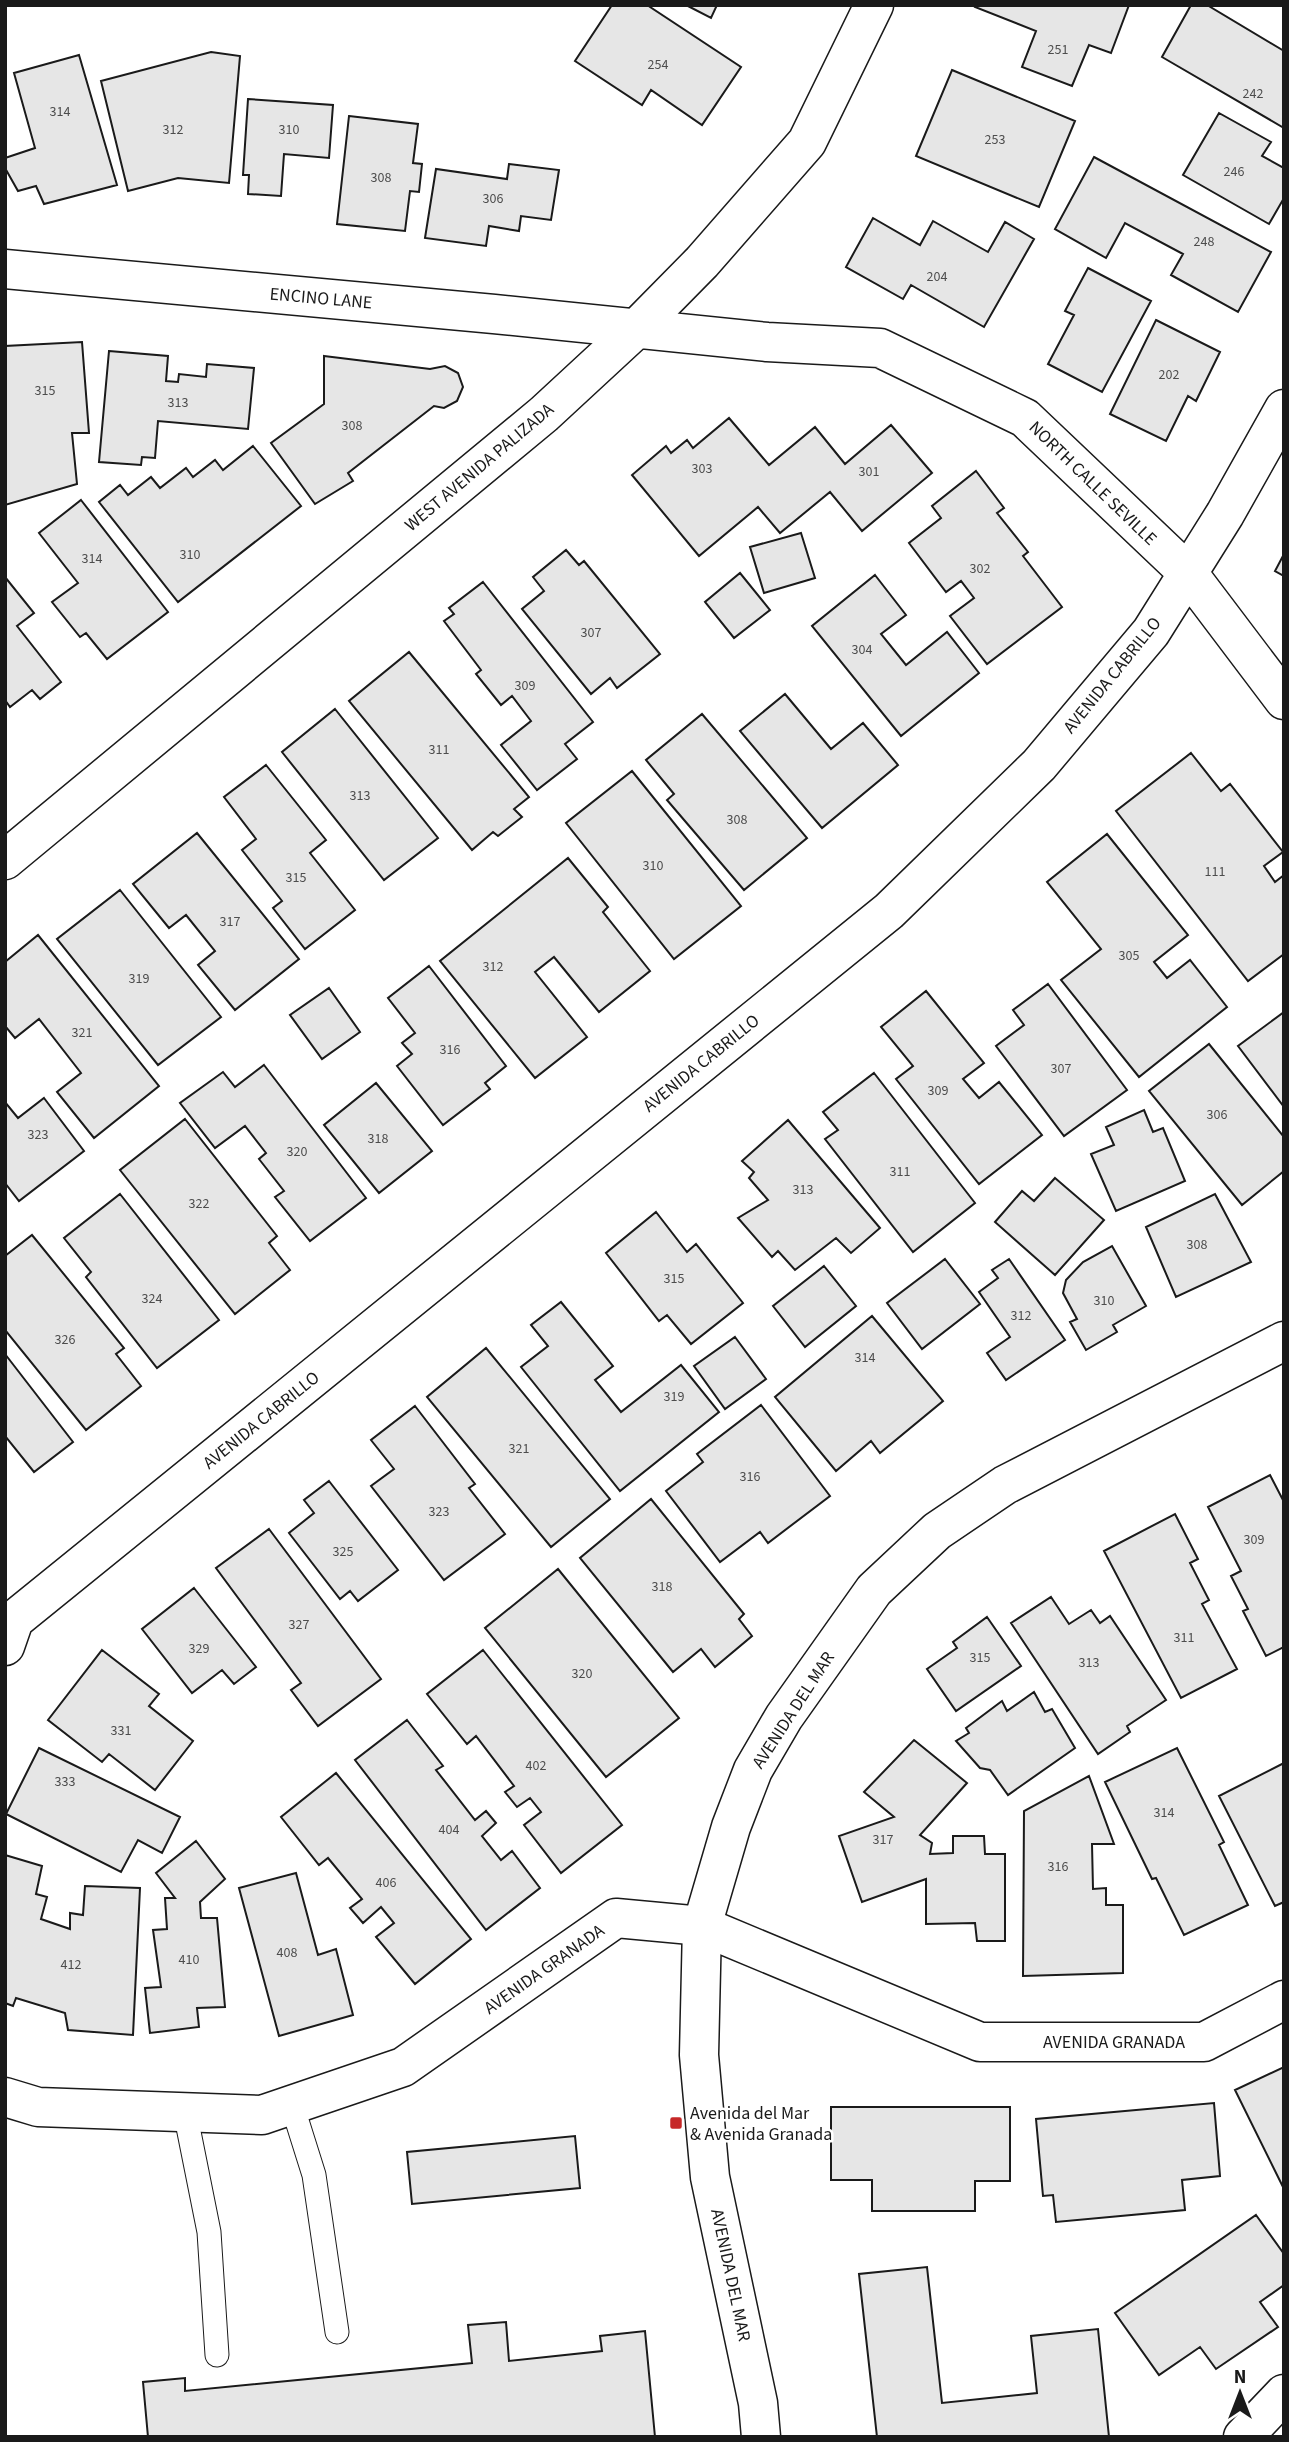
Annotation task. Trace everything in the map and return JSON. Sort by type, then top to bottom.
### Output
[{"type":"street","name":"WEST AVENIDA PALIZADA","points":[[5,860],[534,422],[637,328],[702,262],[807,142],[874,5]]},
{"type":"street","name":"ENCINO LANE","points":[[5,269],[637,328]]},
{"type":"street","name":"NORTH CALLE SEVILLE","points":[[637,328],[767,342],[880,348],[1025,418],[1188,573],[1284,700]]},
{"type":"street","name":"AVENIDA CABRILLO","points":[[8,1629],[889,911],[1039,765],[1151,632],[1225,514],[1284,409]]},
{"type":"street","name":"AVENIDA DEL MAR","points":[[761,2437],[758,2403],[710,2177],[699,2054],[702,1926],[731,1827],[753,1770],[784,1717],[874,1590],[937,1531],[1005,1485],[1284,1341]]},
{"type":"street","name":"AVENIDA GRANADA","points":[[5,2097],[38,2107],[262,2115],[403,2067],[616,1918],[702,1926],[980,2042],[1203,2042],[1284,2000]]},
{"type":"street","points":[[1243,2437],[1281,2404]]},
{"type":"lane","points":[[292,2105],[314,2175],[337,2332]]},
{"type":"lane","points":[[186,2112],[209,2232],[217,2356]]},
{"type":"building","points":[[612,5],[647,5],[741,67],[702,125],[651,90],[642,105],[575,61]]},
{"type":"building","points":[[686,5],[717,5],[711,18]]},
{"type":"building","points":[[1129,5],[1111,53],[1089,45],[1072,86],[1022,67],[1036,31],[975,7]]},
{"type":"building","points":[[1191,5],[1207,5],[1284,51],[1284,128],[1162,57]]},
{"type":"building","points":[[211,52],[240,56],[229,183],[178,178],[128,191],[101,81]]},
{"type":"building","points":[[79,55],[117,185],[44,204],[36,186],[18,191],[5,168],[5,158],[35,148],[14,73]]},
{"type":"building","points":[[952,70],[1075,121],[1039,207],[916,156]]},
{"type":"building","points":[[248,99],[333,105],[329,158],[284,154],[281,196],[248,194],[249,175],[243,175]]},
{"type":"building","points":[[1219,113],[1271,142],[1262,156],[1284,168],[1284,198],[1269,224],[1183,175]]},
{"type":"building","points":[[349,116],[418,124],[413,163],[422,164],[419,192],[410,191],[405,231],[337,224]]},
{"type":"building","points":[[1094,157],[1271,252],[1238,312],[1171,275],[1183,254],[1125,223],[1106,258],[1055,229]]},
{"type":"building","points":[[509,164],[559,170],[551,220],[521,216],[519,231],[489,226],[486,246],[425,238],[436,169],[507,179]]},
{"type":"building","points":[[873,218],[920,245],[933,221],[988,252],[1005,222],[1034,239],[984,327],[911,285],[903,299],[846,267]]},
{"type":"building","points":[[1088,268],[1151,301],[1102,392],[1048,364],[1074,315],[1065,311]]},
{"type":"building","points":[[1156,320],[1220,352],[1196,401],[1188,396],[1166,441],[1110,414]]},
{"type":"building","points":[[82,342],[89,433],[72,433],[77,484],[5,505],[5,346]]},
{"type":"building","points":[[109,351],[168,356],[166,381],[178,382],[179,374],[206,377],[207,364],[254,368],[248,429],[158,421],[155,458],[142,457],[141,465],[99,462]]},
{"type":"building","points":[[324,356],[430,369],[445,366],[458,373],[463,387],[457,401],[444,408],[434,406],[348,473],[353,481],[315,504],[271,443],[324,404]]},
{"type":"building","points":[[729,418],[769,465],[815,427],[845,464],[891,425],[932,473],[862,531],[830,492],[780,533],[758,507],[699,556],[632,475],[666,446],[671,453],[687,440],[693,448]]},
{"type":"building","points":[[253,446],[301,506],[178,602],[99,502],[120,485],[128,495],[151,477],[160,488],[186,468],[193,477],[215,460],[223,470]]},
{"type":"building","points":[[976,471],[1004,508],[997,513],[1028,552],[1023,556],[1062,607],[987,664],[950,616],[974,598],[961,581],[946,592],[909,543],[941,518],[932,506]]},
{"type":"building","points":[[81,500],[168,612],[107,659],[86,633],[80,637],[52,602],[78,583],[39,533]]},
{"type":"building","points":[[801,533],[815,578],[764,593],[750,547]]},
{"type":"building","points":[[566,550],[579,565],[584,561],[660,654],[617,688],[610,678],[591,694],[522,609],[544,591],[533,577]]},
{"type":"building","points":[[1284,554],[1284,576],[1275,571]]},
{"type":"building","points":[[740,573],[770,610],[734,638],[705,602]]},
{"type":"building","points":[[875,575],[906,615],[881,634],[906,665],[947,632],[979,673],[901,736],[812,626]]},
{"type":"building","points":[[5,577],[34,613],[17,626],[61,682],[40,699],[32,690],[10,707],[5,700]]},
{"type":"building","points":[[483,582],[593,722],[565,744],[577,759],[537,790],[501,745],[531,721],[512,696],[501,705],[476,674],[481,670],[444,621],[454,614],[449,608]]},
{"type":"building","points":[[409,652],[529,797],[514,809],[522,817],[498,836],[493,832],[472,850],[349,701]]},
{"type":"building","points":[[785,694],[831,749],[863,723],[898,765],[822,828],[740,731]]},
{"type":"building","points":[[335,709],[438,838],[384,880],[282,752]]},
{"type":"building","points":[[702,714],[807,838],[744,890],[667,800],[674,794],[646,760]]},
{"type":"building","points":[[1191,753],[1221,791],[1230,784],[1283,852],[1264,866],[1275,882],[1284,875],[1284,954],[1248,981],[1116,811]]},
{"type":"building","points":[[266,765],[326,840],[310,853],[355,910],[305,949],[273,908],[282,901],[242,850],[256,839],[224,797]]},
{"type":"building","points":[[632,771],[741,906],[674,959],[566,823]]},
{"type":"building","points":[[197,833],[299,959],[235,1010],[198,965],[215,951],[186,915],[169,928],[133,884]]},
{"type":"building","points":[[1107,834],[1188,935],[1154,962],[1167,978],[1190,960],[1227,1007],[1139,1077],[1061,980],[1101,949],[1047,882]]},
{"type":"building","points":[[568,858],[608,907],[603,912],[650,971],[599,1012],[554,957],[535,972],[587,1037],[535,1078],[440,961]]},
{"type":"building","points":[[120,890],[221,1017],[158,1065],[57,939]]},
{"type":"building","points":[[38,935],[159,1086],[94,1138],[57,1092],[81,1073],[39,1019],[15,1038],[5,1026],[5,962]]},
{"type":"building","points":[[429,966],[506,1066],[485,1083],[490,1089],[443,1125],[397,1066],[412,1054],[402,1043],[415,1033],[388,998]]},
{"type":"building","points":[[1048,984],[1127,1090],[1064,1136],[996,1046],[1024,1025],[1013,1010]]},
{"type":"building","points":[[329,988],[360,1032],[322,1059],[290,1015]]},
{"type":"building","points":[[926,991],[984,1063],[963,1079],[979,1098],[999,1082],[1042,1135],[979,1184],[896,1079],[913,1066],[881,1027]]},
{"type":"building","points":[[1284,1012],[1284,1107],[1238,1046]]},
{"type":"building","points":[[1209,1044],[1284,1137],[1284,1171],[1242,1205],[1149,1091]]},
{"type":"building","points":[[264,1065],[366,1198],[310,1241],[275,1197],[284,1191],[259,1159],[266,1153],[245,1126],[215,1148],[180,1103],[223,1072],[235,1087]]},
{"type":"building","points":[[874,1073],[975,1203],[913,1252],[825,1139],[838,1130],[823,1112]]},
{"type":"building","points":[[376,1083],[432,1151],[379,1193],[324,1125]]},
{"type":"building","points":[[44,1098],[84,1151],[19,1201],[5,1183],[5,1102],[18,1118]]},
{"type":"building","points":[[1144,1110],[1153,1132],[1163,1128],[1185,1181],[1116,1211],[1091,1154],[1114,1145],[1106,1127]]},
{"type":"building","points":[[185,1119],[277,1236],[269,1243],[290,1270],[235,1314],[120,1170]]},
{"type":"building","points":[[788,1120],[880,1228],[851,1253],[836,1238],[795,1270],[778,1251],[772,1257],[738,1218],[768,1200],[749,1178],[754,1172],[742,1161]]},
{"type":"building","points":[[1055,1178],[1104,1220],[1055,1275],[995,1222],[1022,1191],[1034,1201]]},
{"type":"building","points":[[120,1194],[219,1320],[157,1368],[86,1277],[91,1272],[64,1238]]},
{"type":"building","points":[[1215,1194],[1251,1262],[1176,1297],[1146,1227]]},
{"type":"building","points":[[656,1212],[687,1252],[696,1244],[743,1303],[691,1344],[667,1315],[659,1321],[606,1253]]},
{"type":"building","points":[[32,1235],[124,1348],[116,1354],[141,1386],[86,1430],[5,1330],[5,1256]]},
{"type":"building","points":[[1112,1246],[1146,1306],[1113,1325],[1117,1332],[1086,1350],[1070,1322],[1077,1319],[1063,1293],[1066,1280],[1083,1262]]},
{"type":"building","points":[[945,1259],[980,1304],[922,1349],[887,1303]]},
{"type":"building","points":[[1009,1259],[1065,1340],[1006,1380],[987,1353],[1010,1337],[979,1292],[998,1278],[992,1270]]},
{"type":"building","points":[[824,1266],[856,1306],[805,1347],[773,1306]]},
{"type":"building","points":[[561,1302],[613,1366],[595,1380],[621,1412],[681,1365],[719,1412],[620,1491],[521,1367],[548,1346],[531,1325]]},
{"type":"building","points":[[872,1316],[943,1401],[880,1453],[871,1441],[836,1471],[775,1397]]},
{"type":"building","points":[[735,1337],[766,1379],[725,1409],[694,1366]]},
{"type":"building","points":[[486,1348],[610,1499],[551,1547],[427,1397]]},
{"type":"building","points":[[5,1354],[73,1442],[34,1472],[5,1436]]},
{"type":"building","points":[[761,1405],[830,1496],[768,1543],[760,1532],[720,1562],[666,1491],[703,1462],[697,1454]]},
{"type":"building","points":[[415,1406],[475,1484],[469,1488],[505,1534],[444,1580],[371,1486],[394,1469],[371,1440]]},
{"type":"building","points":[[1270,1475],[1284,1502],[1284,1647],[1266,1656],[1243,1611],[1248,1609],[1231,1576],[1241,1571],[1208,1507]]},
{"type":"building","points":[[329,1481],[398,1570],[358,1601],[350,1591],[340,1599],[289,1533],[314,1513],[304,1500]]},
{"type":"building","points":[[651,1499],[744,1614],[739,1619],[752,1636],[715,1667],[701,1649],[673,1672],[580,1558]]},
{"type":"building","points":[[1175,1514],[1198,1559],[1190,1563],[1209,1600],[1202,1604],[1237,1669],[1181,1698],[1104,1551]]},
{"type":"building","points":[[269,1529],[381,1679],[318,1726],[291,1690],[301,1683],[216,1568]]},
{"type":"building","points":[[558,1569],[679,1718],[606,1777],[485,1628]]},
{"type":"building","points":[[194,1588],[256,1667],[234,1684],[222,1670],[192,1693],[142,1629]]},
{"type":"building","points":[[1051,1597],[1069,1624],[1091,1610],[1100,1623],[1110,1616],[1166,1700],[1127,1726],[1130,1732],[1098,1754],[1011,1623]]},
{"type":"building","points":[[987,1617],[1021,1666],[956,1711],[927,1669],[957,1648],[953,1642]]},
{"type":"building","points":[[102,1650],[159,1694],[149,1706],[193,1741],[155,1790],[109,1754],[102,1762],[48,1720]]},
{"type":"building","points":[[483,1650],[622,1825],[561,1873],[524,1825],[541,1812],[530,1798],[517,1807],[505,1792],[514,1786],[476,1736],[467,1744],[427,1694]]},
{"type":"building","points":[[1034,1692],[1045,1712],[1052,1709],[1075,1748],[1008,1795],[990,1770],[980,1768],[956,1741],[969,1733],[966,1728],[1002,1701],[1007,1711]]},
{"type":"building","points":[[407,1720],[443,1766],[436,1770],[475,1820],[486,1811],[496,1823],[482,1836],[501,1860],[512,1851],[540,1888],[486,1930],[355,1760]]},
{"type":"building","points":[[914,1740],[967,1783],[920,1835],[932,1843],[930,1854],[953,1853],[953,1836],[984,1836],[985,1854],[1005,1854],[1005,1941],[977,1941],[975,1923],[926,1924],[926,1879],[862,1902],[839,1836],[894,1817],[864,1792]]},
{"type":"building","points":[[39,1748],[180,1817],[162,1853],[138,1840],[121,1872],[6,1814]]},
{"type":"building","points":[[1177,1748],[1224,1842],[1219,1845],[1248,1905],[1184,1935],[1156,1878],[1152,1879],[1105,1782]]},
{"type":"building","points":[[1284,1763],[1284,1902],[1275,1906],[1219,1796]]},
{"type":"building","points":[[336,1773],[471,1939],[415,1984],[376,1937],[394,1923],[381,1907],[363,1923],[350,1908],[362,1899],[328,1858],[319,1865],[281,1817]]},
{"type":"building","points":[[1089,1776],[1114,1844],[1092,1844],[1093,1889],[1106,1888],[1106,1905],[1123,1905],[1123,1973],[1023,1976],[1024,1811]]},
{"type":"building","points":[[196,1841],[225,1879],[200,1902],[201,1918],[217,1918],[225,2007],[197,2008],[199,2027],[150,2033],[145,1988],[161,1987],[153,1930],[167,1929],[165,1898],[175,1898],[156,1873]]},
{"type":"building","points":[[5,1855],[42,1866],[36,1894],[47,1897],[41,1919],[70,1929],[70,1913],[83,1915],[85,1886],[140,1888],[133,2035],[68,2030],[65,2013],[16,1998],[13,2006],[5,2003]]},
{"type":"building","points":[[296,1873],[318,1955],[336,1949],[353,2015],[279,2036],[239,1888]]},
{"type":"building","points":[[1284,2067],[1284,2189],[1235,2090]]},
{"type":"building","points":[[1214,2103],[1220,2176],[1182,2180],[1185,2210],[1056,2222],[1053,2195],[1043,2196],[1036,2119]]},
{"type":"building","points":[[831,2107],[1010,2107],[1010,2181],[975,2181],[975,2211],[872,2211],[872,2180],[831,2180]]},
{"type":"building","points":[[575,2136],[580,2188],[412,2204],[407,2152]]},
{"type":"building","points":[[1256,2215],[1284,2254],[1284,2285],[1260,2302],[1278,2327],[1216,2369],[1200,2347],[1159,2375],[1115,2313]]},
{"type":"building","points":[[927,2267],[942,2403],[1037,2393],[1031,2336],[1098,2329],[1109,2437],[877,2437],[859,2274]]},
{"type":"building","points":[[506,2322],[509,2361],[602,2351],[600,2336],[645,2331],[655,2437],[148,2437],[143,2382],[185,2378],[185,2391],[472,2363],[468,2325]]},
{"type":"place","name":"Avenida del Mar & Avenida Granada","points":[[676,2123]]}]
